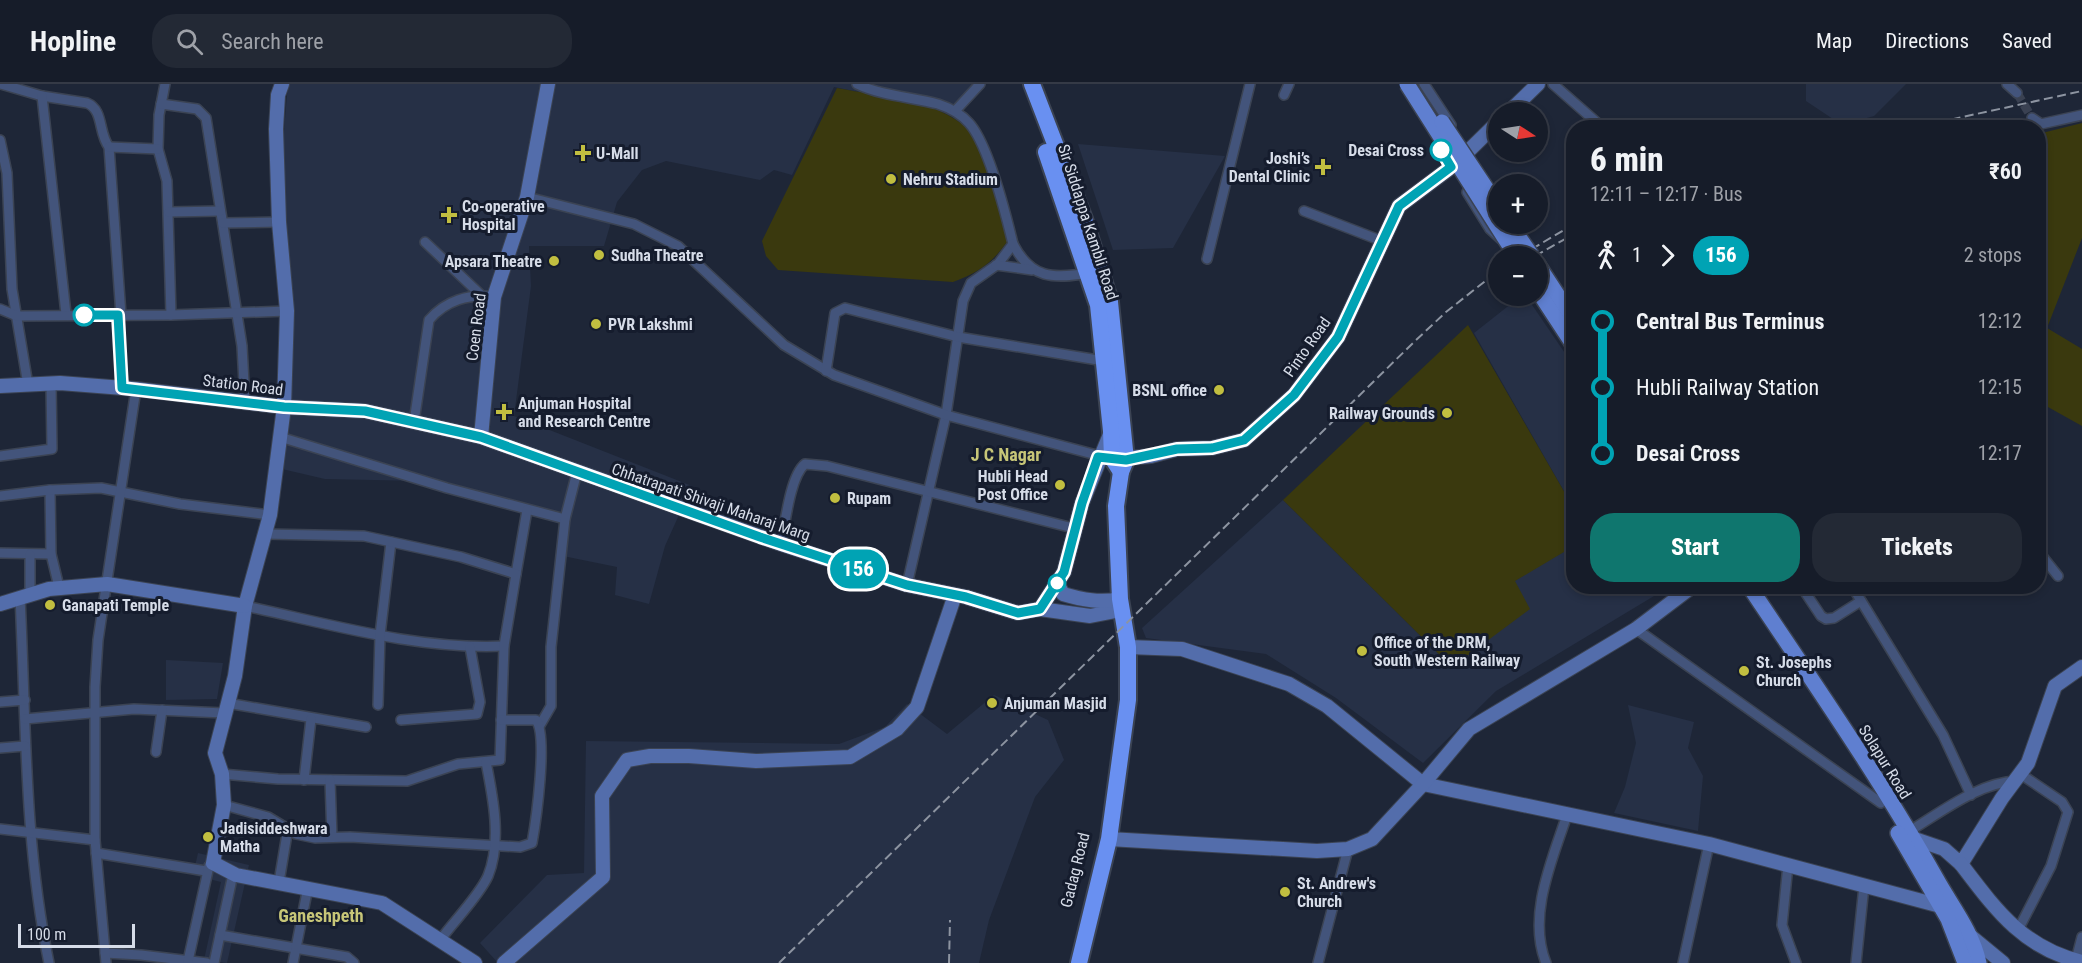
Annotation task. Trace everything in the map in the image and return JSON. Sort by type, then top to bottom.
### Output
[{"type":"highway","name":"Sir Siddappa Kambli Road","points":[[1021,84],[1089,273],[1098,305],[1114,462]]},
{"type":"highway","name":"Sir Siddappa Kambli Road","points":[[1032,84],[1084,219],[1110,302],[1114,462]]},
{"type":"highway","name":"Gadag Road","points":[[1079,963],[1109,839],[1128,700],[1128,647],[1121,605],[1114,462]]},
{"type":"highway","name":"Gadag Road","points":[[1070,963],[1101,837],[1117,788]]},
{"type":"main road","points":[[1407,84],[1513,246]]},
{"type":"main road","points":[[1418,84],[1488,191]]},
{"type":"main road","points":[[1548,281],[1566,308]]},
{"type":"main road","points":[[1548,306],[1566,334]]},
{"type":"main road","name":"Solapur Road","points":[[1742,594],[1881,803],[1948,911],[1972,938],[1979,963]]},
{"type":"main road","name":"Solapur Road","points":[[1754,594],[1910,835],[1948,911]]},
{"type":"main road","points":[[1948,911],[1965,963]]},
{"type":"street","points":[[1,84],[42,96],[77,100],[94,106],[98,113],[100,134],[109,147],[120,315],[129,388],[121,494],[98,640],[94,687],[96,713],[95,840],[106,958],[207,963]]},
{"type":"street","points":[[165,84],[161,104],[158,149],[167,175],[171,315]]},
{"type":"street","points":[[188,961],[224,805],[222,774],[215,753],[235,676],[245,606],[270,515],[284,407],[286,311],[279,222],[276,129],[278,95],[282,84]]},
{"type":"street","name":"Coen Road","points":[[481,437],[487,296],[527,197],[548,84]]},
{"type":"street","points":[[857,84],[954,111],[970,123],[978,137],[1013,244],[1020,259],[1032,270]]},
{"type":"street","points":[[954,111],[980,84]]},
{"type":"street","points":[[1207,259],[1250,84]]},
{"type":"street","points":[[1284,95],[1289,84]]},
{"type":"street","points":[[1399,84],[1460,159],[1488,187]]},
{"type":"street","points":[[1424,84],[1460,159],[1490,230],[1513,246]]},
{"type":"street","points":[[1519,102],[1538,84]]},
{"type":"street","points":[[1553,84],[1594,120]]},
{"type":"street","points":[[2007,84],[2017,93]]},
{"type":"street","points":[[42,96],[66,314]]},
{"type":"street","points":[[161,104],[203,112],[242,345],[245,402]]},
{"type":"street","points":[[2046,123],[2082,115]]},
{"type":"street","name":"Pinto Road","points":[[1114,462],[1177,449],[1212,448],[1244,440],[1294,395],[1338,337],[1399,206],[1460,159],[1488,132]]},
{"type":"street","points":[[0,140],[10,268],[28,385]]},
{"type":"street","points":[[109,147],[158,149]]},
{"type":"street","points":[[527,197],[634,224],[678,246],[783,345],[825,370],[946,415],[1114,462],[1082,503],[1064,572],[1040,609]]},
{"type":"street","points":[[169,212],[220,211]]},
{"type":"street","points":[[1304,211],[1382,241]]},
{"type":"street","points":[[223,222],[279,222]]},
{"type":"street","points":[[425,242],[487,296]]},
{"type":"street","points":[[907,585],[946,415],[963,301],[971,283],[996,266],[1013,244]]},
{"type":"street","points":[[996,266],[1032,270],[1048,276],[1089,273]]},
{"type":"street","points":[[0,270],[10,268]]},
{"type":"street","points":[[414,422],[429,320],[439,309],[451,302],[487,296]]},
{"type":"street","points":[[825,370],[835,313],[845,308],[958,337],[1104,361]]},
{"type":"street","points":[[0,309],[17,316],[171,315],[286,311]]},
{"type":"street","points":[[0,456],[52,449],[51,384]]},
{"type":"street","name":"Station Road","points":[[0,386],[51,384],[129,388],[284,407],[365,411],[481,437]]},
{"type":"street","points":[[280,437],[527,510],[565,519]]},
{"type":"street","name":"Chhatrapati Shivaji Maharaj Marg","points":[[481,437],[781,544],[907,585],[955,595]]},
{"type":"street","points":[[781,544],[795,482],[800,468],[805,465],[827,466],[1077,529]]},
{"type":"street","points":[[540,725],[548,714],[552,699],[552,647],[565,519],[577,472]]},
{"type":"street","points":[[0,496],[50,490],[101,488],[121,494],[270,515]]},
{"type":"street","points":[[50,490],[51,554],[59,587]]},
{"type":"street","points":[[222,774],[304,780],[407,781],[458,764],[500,760],[504,646],[527,510]]},
{"type":"street","points":[[265,534],[364,536],[461,557],[516,574]]},
{"type":"street","points":[[378,705],[380,635],[391,542]]},
{"type":"street","points":[[0,553],[51,554]]},
{"type":"street","points":[[30,555],[25,596],[25,746],[37,907],[49,963]]},
{"type":"street","points":[[2046,561],[2058,576]]},
{"type":"street","points":[[1057,583],[1063,594],[1082,600],[1121,605]]},
{"type":"street","points":[[0,604],[59,587],[107,584],[245,606],[380,635],[470,647],[504,646]]},
{"type":"street","points":[[1109,839],[1317,851],[1348,849],[1372,839],[1423,784],[1469,729],[1636,629],[1682,594]]},
{"type":"street","points":[[1806,594],[1821,616],[1826,619],[1834,618],[1861,601]]},
{"type":"street","points":[[1857,594],[1943,735],[1971,795]]},
{"type":"street","points":[[504,963],[603,877],[602,796],[627,760],[650,756],[689,756],[756,761],[850,758],[897,729],[917,707],[955,595],[1018,613],[1040,609],[1090,616],[1121,605]]},
{"type":"street","points":[[1636,629],[1881,803]]},
{"type":"street","points":[[401,720],[477,714],[480,702],[470,647]]},
{"type":"street","points":[[1128,647],[1182,649],[1289,684],[1328,706],[1423,784],[1709,844],[1948,911]]},
{"type":"street","points":[[1961,864],[1996,807],[2020,778],[2036,747],[2055,686],[2060,680],[2082,667]]},
{"type":"street","points":[[0,702],[25,700]]},
{"type":"street","points":[[26,719],[134,709],[226,708],[366,727]]},
{"type":"street","points":[[156,752],[162,710]]},
{"type":"street","points":[[304,780],[311,718]]},
{"type":"street","points":[[224,805],[268,817],[296,834],[315,838],[495,844],[520,847],[532,843],[536,821],[542,734],[536,720],[528,718],[501,720]]},
{"type":"street","points":[[0,748],[25,746]]},
{"type":"street","points":[[441,939],[487,878],[495,844],[492,789],[486,762]]},
{"type":"street","points":[[1910,835],[1971,795],[2005,781],[2020,778],[2061,802],[2068,812],[2051,866],[2018,930]]},
{"type":"street","points":[[330,780],[332,837]]},
{"type":"street","points":[[1546,963],[1540,922],[1545,880],[1566,815]]},
{"type":"street","points":[[279,882],[288,828]]},
{"type":"street","points":[[0,829],[95,840]]},
{"type":"street","points":[[1910,835],[1944,849],[1961,864],[2000,915],[2037,945],[2070,960],[2082,937]]},
{"type":"street","points":[[1683,963],[1709,844]]},
{"type":"street","points":[[1318,963],[1348,849]]},
{"type":"street","points":[[96,853],[209,867],[233,874],[382,903],[475,963]]},
{"type":"street","points":[[1788,866],[1782,925],[1796,963]]},
{"type":"street","points":[[214,963],[233,874]]},
{"type":"street","points":[[1856,963],[1864,886]]},
{"type":"street","points":[[293,963],[308,887]]},
{"type":"street","points":[[220,935],[347,957],[354,963]]},
{"type":"street","points":[[1972,938],[2003,963]]},
{"type":"shaded area","points":[[288,84],[977,84],[947,110],[834,87],[792,175],[774,170],[760,180],[666,161],[642,170],[617,202],[604,246],[529,246],[531,286],[514,416],[692,486],[665,546],[649,604],[615,595],[617,567],[563,556],[571,514],[492,501],[421,481],[325,479],[282,469],[287,252],[283,141]]},
{"type":"shaded area","points":[[1806,84],[1906,84],[1874,116],[1860,120],[1834,120],[1806,101]]},
{"type":"shaded area","name":"Nehru Stadium","points":[[837,88],[892,97],[930,107],[963,124],[976,137],[1005,221],[1007,242],[990,262],[970,275],[953,282],[778,270],[766,256],[762,241]]},
{"type":"shaded area","points":[[2082,123],[2082,238],[2047,328],[2082,349],[2082,426],[2046,406],[2046,132]]},
{"type":"shaded area","points":[[1078,144],[1225,156],[1173,248],[1113,250]]},
{"type":"shaded area","points":[[1508,306],[1533,306],[1566,355],[1566,495],[1474,333]]},
{"type":"shaded area","name":"Railway Grounds","points":[[1468,325],[1566,495],[1566,551],[1515,581],[1530,609],[1452,667],[1283,500]]},
{"type":"shaded area","points":[[1283,500],[1452,667],[1514,581],[1566,550],[1566,594],[1657,594],[1496,691],[1423,763],[1336,698],[1266,654],[1146,638],[1142,628]]},
{"type":"shaded area","points":[[166,660],[223,663],[217,699],[166,700]]},
{"type":"shaded area","points":[[994,695],[1048,720],[1064,760],[1035,797],[989,920],[979,963],[498,963],[480,943],[547,875],[584,873],[586,741],[839,744],[885,727],[907,704],[947,734]]},
{"type":"shaded area","points":[[1628,705],[1694,722],[1688,748],[1703,776],[1698,831],[1614,813],[1625,787],[1636,743]]},
{"type":"shaded area","points":[[198,853],[249,865],[227,963],[204,960],[221,882],[193,875]]},
{"type":"tunnel","points":[[2017,93],[2032,118]]},
{"type":"railway","points":[[1949,120],[2082,91]]},
{"type":"railway","points":[[1537,246],[1566,229]]},
{"type":"railway","points":[[1548,249],[1566,239]]},
{"type":"railway","points":[[779,963],[1414,342],[1446,312],[1488,279]]},
{"type":"railway","points":[[949,963],[950,920]]},
{"type":"bus line","name":"156","points":[[84,315],[118,315],[122,388],[284,407],[365,411],[481,437],[760,537],[907,585],[966,597],[1018,613],[1040,609],[1064,572],[1082,503],[1098,457],[1126,460],[1177,449],[1212,448],[1244,440],[1294,395],[1338,337],[1362,281],[1399,206],[1451,167],[1441,150]]},
{"type":"place","name":"Desai Cross","points":[[1441,150]]},
{"type":"place","name":"U-Mall","points":[[583,153]]},
{"type":"place","name":"Joshi’s Dental Clinic","points":[[1323,167]]},
{"type":"place","name":"Nehru Stadium","points":[[891,179]]},
{"type":"place","name":"Co-operative Hospital","points":[[449,215]]},
{"type":"place","name":"Sudha Theatre","points":[[599,255]]},
{"type":"place","name":"Apsara Theatre","points":[[554,261]]},
{"type":"place","name":"PVR Lakshmi","points":[[596,324]]},
{"type":"place","name":"BSNL office","points":[[1219,390]]},
{"type":"place","name":"Anjuman Hospital and Research Centre","points":[[504,412]]},
{"type":"place","name":"Railway Grounds","points":[[1447,413]]},
{"type":"place","name":"Hubli Head Post Office","points":[[1060,485]]},
{"type":"place","name":"Rupam","points":[[835,498]]},
{"type":"place","name":"Ganapati Temple","points":[[50,605]]},
{"type":"place","name":"Office of the DRM, South Western Railway","points":[[1362,651]]},
{"type":"place","name":"St. Josephs Church","points":[[1744,671]]},
{"type":"place","name":"Anjuman Masjid","points":[[992,703]]},
{"type":"place","name":"Jadisiddeshwara Matha","points":[[208,837]]},
{"type":"place","name":"St. Andrew's Church","points":[[1285,892]]},
{"type":"district","name":"J C Nagar","points":[[1006,454]]},
{"type":"district","name":"Ganeshpeth","points":[[321,915]]}]
